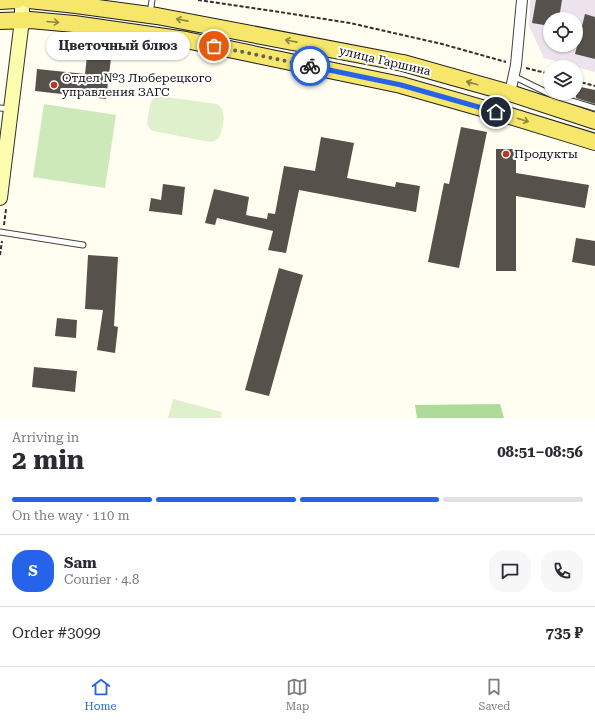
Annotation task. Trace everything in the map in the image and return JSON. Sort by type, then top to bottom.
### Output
[{"type":"main road","points":[[0,1],[16,0]]},
{"type":"main road","name":"улица Гаршина","points":[[29,0],[76,5],[151,7],[403,63],[510,93],[595,121]]},
{"type":"main road","name":"улица Гаршина","points":[[0,21],[22,20],[74,24],[186,40],[401,85],[595,142]]},
{"type":"street","points":[[0,198],[5,108],[22,20],[22,0]]},
{"type":"street","points":[[510,93],[516,65],[522,0]]},
{"type":"lane","points":[[513,76],[552,95],[595,108]]},
{"type":"lane","points":[[0,232],[84,245]]},
{"type":"path","points":[[198,0],[273,10],[350,23],[442,44],[543,72]]},
{"type":"path","points":[[583,83],[595,86]]},
{"type":"shaded area","points":[[530,0],[595,0],[595,72],[583,69],[583,60],[551,60],[544,58],[529,26]]},
{"type":"green space","points":[[155,97],[166,97],[217,104],[223,111],[224,115],[219,138],[210,142],[153,131],[147,124],[150,104]]},
{"type":"green space","points":[[44,104],[116,115],[105,188],[33,177]]},
{"type":"green space","points":[[173,399],[222,412],[221,418],[168,418]]},
{"type":"green space","points":[[500,404],[504,418],[417,418],[415,405]]},
{"type":"building","points":[[536,0],[562,0],[560,12],[543,12],[543,25],[532,23]]},
{"type":"building","points":[[585,14],[595,17],[595,59],[575,54],[576,52],[583,52],[583,22]]},
{"type":"building","points":[[135,43],[163,47],[162,56],[133,52]]},
{"type":"building","points":[[87,56],[111,58],[106,99],[35,91],[37,69],[85,74]]},
{"type":"building","points":[[583,87],[595,90],[595,104],[582,100]]},
{"type":"building","points":[[461,127],[487,132],[459,268],[428,262],[444,183],[449,184]]},
{"type":"building","points":[[321,137],[354,143],[347,178],[395,187],[396,182],[420,186],[416,212],[299,190],[286,253],[268,250],[273,231],[217,218],[215,225],[205,223],[214,189],[249,197],[246,215],[267,219],[268,213],[275,214],[284,166],[315,171]]},
{"type":"building","points":[[496,149],[516,149],[516,173],[589,185],[585,208],[516,196],[516,271],[496,271]]},
{"type":"building","points":[[163,184],[185,187],[182,215],[149,211],[151,198],[161,200]]},
{"type":"building","points":[[576,238],[595,241],[595,266],[572,262]]},
{"type":"building","points":[[88,255],[118,257],[114,326],[118,327],[115,353],[97,350],[103,310],[85,309]]},
{"type":"building","points":[[279,268],[303,275],[269,396],[245,390]]},
{"type":"building","points":[[57,318],[77,320],[76,338],[55,336]]},
{"type":"building","points":[[34,367],[77,371],[75,392],[32,387]]},
{"type":"way so far","points":[[214,46],[310,66]]},
{"type":"place","name":"Цветочный блюз","points":[[214,46]]},
{"type":"place","name":"Отдел №3 Люберецкого управления ЗАГС","points":[[54,85]]},
{"type":"place","name":"Продукты","points":[[506,154]]},
{"type":"route","points":[[310,66],[401,85],[496,112]]}]
